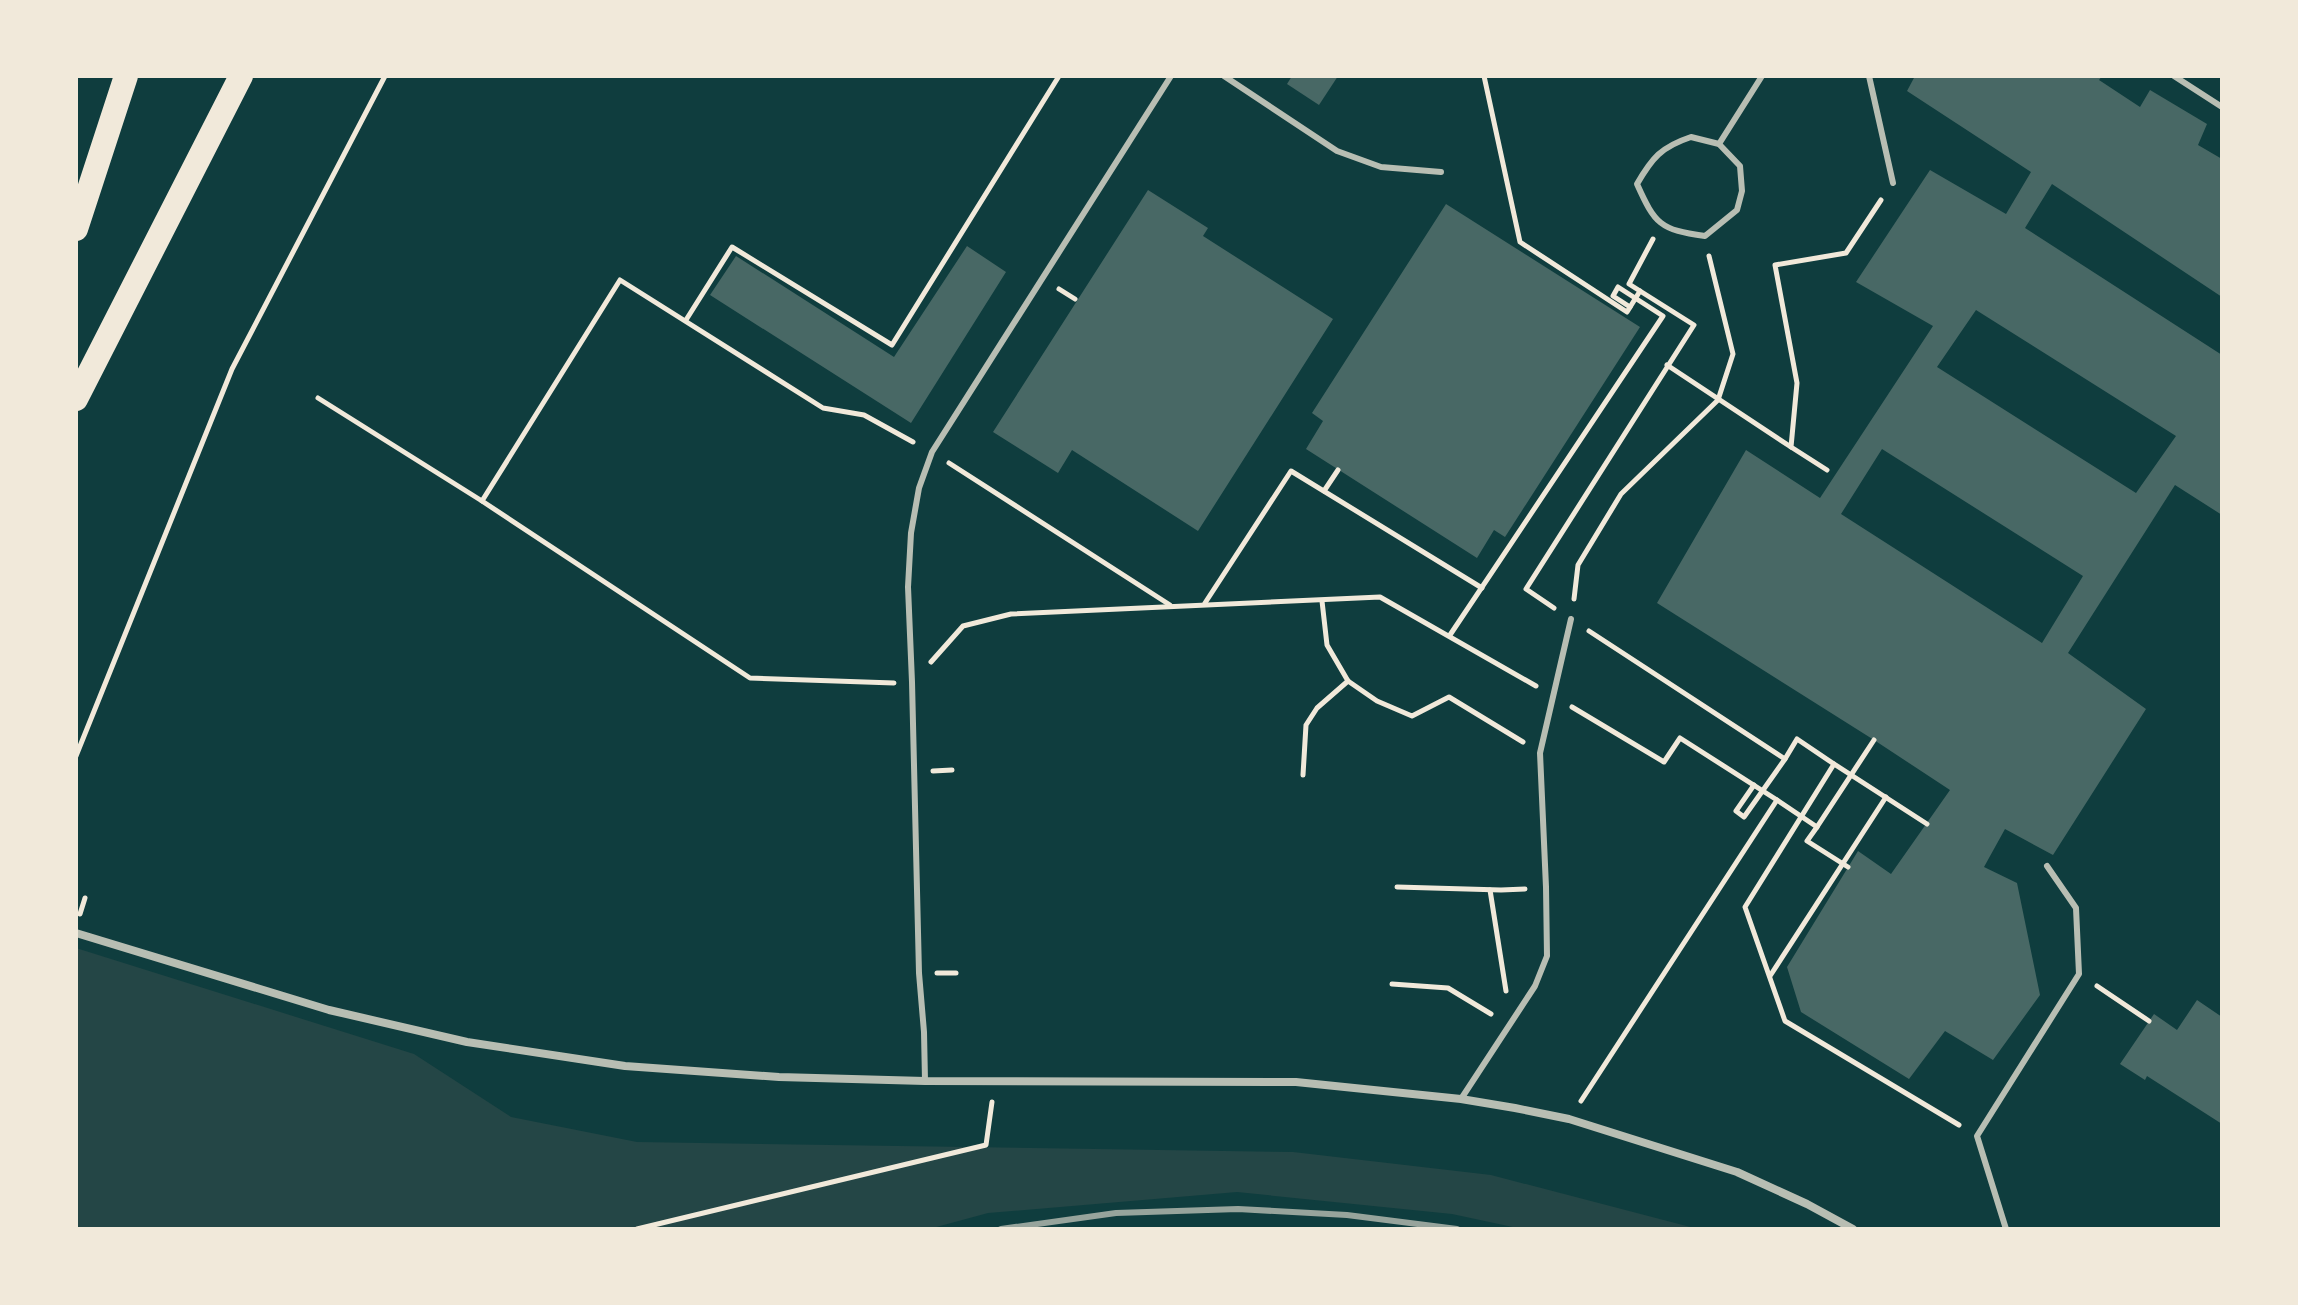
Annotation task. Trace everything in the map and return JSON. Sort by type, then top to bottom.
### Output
[{"type":"highway","points":[[76,229],[126,76]]},
{"type":"highway","points":[[76,399],[241,76]]},
{"type":"street","points":[[76,933],[329,1010],[467,1042],[625,1066],[779,1077],[925,1081],[1296,1082],[1461,1099],[1569,1119],[1737,1172],[1853,1229]]},
{"type":"lane","points":[[925,1081],[908,587],[911,533],[919,488],[932,452],[1171,76]]},
{"type":"lane","points":[[1224,76],[1337,151],[1381,167],[1441,172]]},
{"type":"lane","points":[[1719,144],[1762,76]]},
{"type":"lane","points":[[1869,76],[1893,183]]},
{"type":"lane","points":[[2174,76],[2222,107]]},
{"type":"lane","points":[[1691,137],[1719,144],[1740,166],[1742,191],[1737,210],[1705,236],[1660,224],[1648,209],[1637,184],[1650,161],[1669,145],[1691,137]]},
{"type":"lane","points":[[1461,1099],[1535,986],[1547,956],[1540,753],[1571,619]]},
{"type":"lane","points":[[2006,1229],[1977,1136],[2079,974],[2076,908],[2047,866]]},
{"type":"path","points":[[76,756],[232,369],[385,76]]},
{"type":"path","points":[[686,320],[732,247],[892,345],[1059,76]]},
{"type":"path","points":[[1484,76],[1520,242],[1627,312],[1640,291]]},
{"type":"path","points":[[1791,447],[1797,383],[1775,265],[1846,253],[1893,183]]},
{"type":"path","points":[[1660,224],[1629,284],[1694,325],[1526,589],[1785,759]]},
{"type":"path","points":[[1571,619],[1578,565],[1621,494],[1718,400],[1733,354],[1705,236]]},
{"type":"path","points":[[482,501],[620,280],[823,408],[864,415],[932,452],[1171,606]]},
{"type":"path","points":[[1450,635],[1663,316],[1618,287],[1613,296],[1630,307]]},
{"type":"path","points":[[1667,365],[1827,470]]},
{"type":"path","points":[[318,398],[482,501],[750,678],[912,682],[963,626],[1011,614],[1380,597],[1544,691]]},
{"type":"path","points":[[1324,491],[1338,470]]},
{"type":"path","points":[[1205,604],[1291,471],[1482,588]]},
{"type":"path","points":[[1322,601],[1327,645],[1348,681],[1377,701],[1412,716],[1449,697],[1540,753]]},
{"type":"path","points":[[1303,775],[1306,725],[1317,708],[1348,681]]},
{"type":"path","points":[[1571,707],[1664,762],[1680,738],[1817,827]]},
{"type":"path","points":[[1754,785],[1736,811],[1744,817],[1797,739],[1927,824]]},
{"type":"path","points":[[1848,867],[1807,841],[1874,740]]},
{"type":"path","points":[[1834,764],[1745,907],[1785,1021],[1977,1136]]},
{"type":"path","points":[[1770,976],[1886,797]]},
{"type":"path","points":[[1569,1119],[1777,800]]},
{"type":"path","points":[[1397,887],[1501,890]]},
{"type":"path","points":[[1490,890],[1510,1025]]},
{"type":"path","points":[[2079,974],[2149,1021]]},
{"type":"path","points":[[1392,984],[1448,988],[1510,1025]]},
{"type":"path","points":[[637,1229],[986,1145],[995,1081]]},
{"type":"shaded area","points":[[76,948],[414,1054],[511,1117],[637,1142],[1293,1152],[1491,1175],[1698,1229],[1522,1229],[1452,1214],[1237,1192],[988,1213],[929,1229],[76,1229]]},
{"type":"building","points":[[1292,76],[1338,76],[1319,105],[1287,84]]},
{"type":"building","points":[[1915,76],[2102,76],[2099,80],[2140,107],[2150,90],[2207,124],[2198,145],[2222,159],[2222,297],[2052,184],[2025,228],[2222,355],[2222,515],[2175,485],[2068,653],[2146,709],[2053,855],[2005,829],[1984,867],[2017,883],[2040,995],[1993,1060],[1945,1031],[1909,1079],[1801,1012],[1787,967],[1858,851],[1891,874],[1950,790],[1657,603],[1746,450],[1820,498],[1933,326],[1856,282],[1930,170],[2006,214],[2031,172],[1907,91]],"holes":[[[1976,310],[2176,436],[2136,493],[1937,367]],[[1882,449],[2083,576],[2042,643],[1841,514]]]},
{"type":"building","points":[[1148,190],[1208,228],[1203,236],[1333,319],[1198,531],[1072,450],[1058,473],[993,432]]},
{"type":"building","points":[[1446,204],[1640,327],[1505,537],[1494,530],[1477,558],[1306,449],[1323,421],[1312,413]]},
{"type":"building","points":[[967,246],[1006,272],[911,423],[710,295],[736,256],[894,357]]},
{"type":"building","points":[[2197,1000],[2222,1017],[2222,1124],[2147,1076],[2145,1080],[2120,1064],[2154,1014],[2177,1030]]},
{"type":"railway","points":[[1001,1229],[1116,1213],[1238,1209],[1347,1215],[1457,1229]]}]
